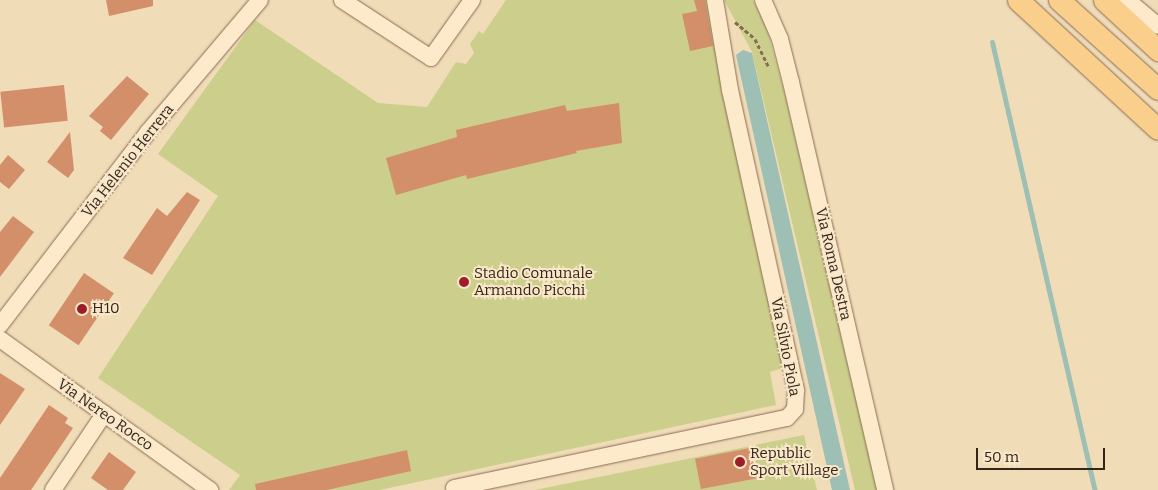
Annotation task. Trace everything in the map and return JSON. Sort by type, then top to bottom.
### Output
[{"type":"main road","points":[[1018,0],[1158,129]]},
{"type":"main road","points":[[1059,0],[1158,89]]},
{"type":"main road","points":[[1104,0],[1158,50]]},
{"type":"street","name":"Via Helenio Herrera","points":[[0,325],[148,132],[260,0]]},
{"type":"street","points":[[342,0],[430,58],[472,0]]},
{"type":"street","name":"Via Roma Destra","points":[[763,0],[780,39]]},
{"type":"street","name":"Via Roma Destra","points":[[777,0],[780,39],[885,490]]},
{"type":"street","points":[[1127,0],[1158,26]]},
{"type":"street","name":"Via Silvio Piola","points":[[454,488],[787,418],[795,409],[796,390],[730,90],[716,6]]},
{"type":"street","name":"Via Nereo Rocco","points":[[0,339],[210,490]]},
{"type":"street","points":[[53,490],[104,414]]},
{"type":"path","points":[[716,6],[755,39],[770,69]]},
{"type":"green space","name":"Stadio Comunale Armando Picchi","points":[[506,0],[708,0],[786,367],[770,372],[776,405],[380,490],[229,490],[240,475],[98,378],[218,196],[158,154],[255,20],[378,103],[427,107],[456,62],[466,64],[474,53],[470,44],[479,31],[483,34]]},
{"type":"green space","points":[[724,0],[753,0],[767,29],[785,95],[877,490],[855,490],[752,52]]},
{"type":"green space","name":"Republic Sport Village","points":[[804,435],[817,490],[535,490]]},
{"type":"water","points":[[743,50],[752,53],[850,490],[832,490],[736,55]]},
{"type":"building","points":[[106,0],[153,0],[153,6],[109,16]]},
{"type":"building","points":[[694,0],[705,0],[713,46],[690,51],[682,14],[697,11]]},
{"type":"building","points":[[127,76],[149,94],[111,140],[100,131],[103,127],[89,116]]},
{"type":"building","points":[[64,85],[68,121],[4,127],[0,92]]},
{"type":"building","points":[[619,103],[622,143],[576,151],[577,153],[467,179],[466,175],[396,195],[386,158],[457,137],[456,130],[565,105],[567,111]]},
{"type":"building","points":[[70,132],[74,170],[68,178],[47,162]]},
{"type":"building","points":[[8,155],[25,170],[9,189],[0,182],[0,165]]},
{"type":"building","points":[[187,192],[200,200],[152,275],[123,258],[157,208],[167,216]]},
{"type":"building","points":[[13,216],[34,232],[0,277],[0,232]]},
{"type":"building","name":"H10","points":[[84,273],[114,293],[79,345],[49,325]]},
{"type":"building","points":[[0,373],[25,389],[0,425]]},
{"type":"building","points":[[49,405],[68,418],[65,423],[73,428],[31,490],[0,490],[0,478]]},
{"type":"building","points":[[750,448],[756,478],[701,489],[695,459]]},
{"type":"building","points":[[407,450],[411,471],[327,490],[256,490],[255,484]]},
{"type":"building","points":[[109,452],[136,472],[123,490],[108,490],[91,478]]},
{"type":"waterway","points":[[992,42],[1095,490]]},
{"type":"place","name":"Stadio Comunale Armando Picchi","points":[[464,282]]},
{"type":"place","name":"H10","points":[[82,309]]},
{"type":"place","name":"Republic Sport Village","points":[[740,462]]}]
